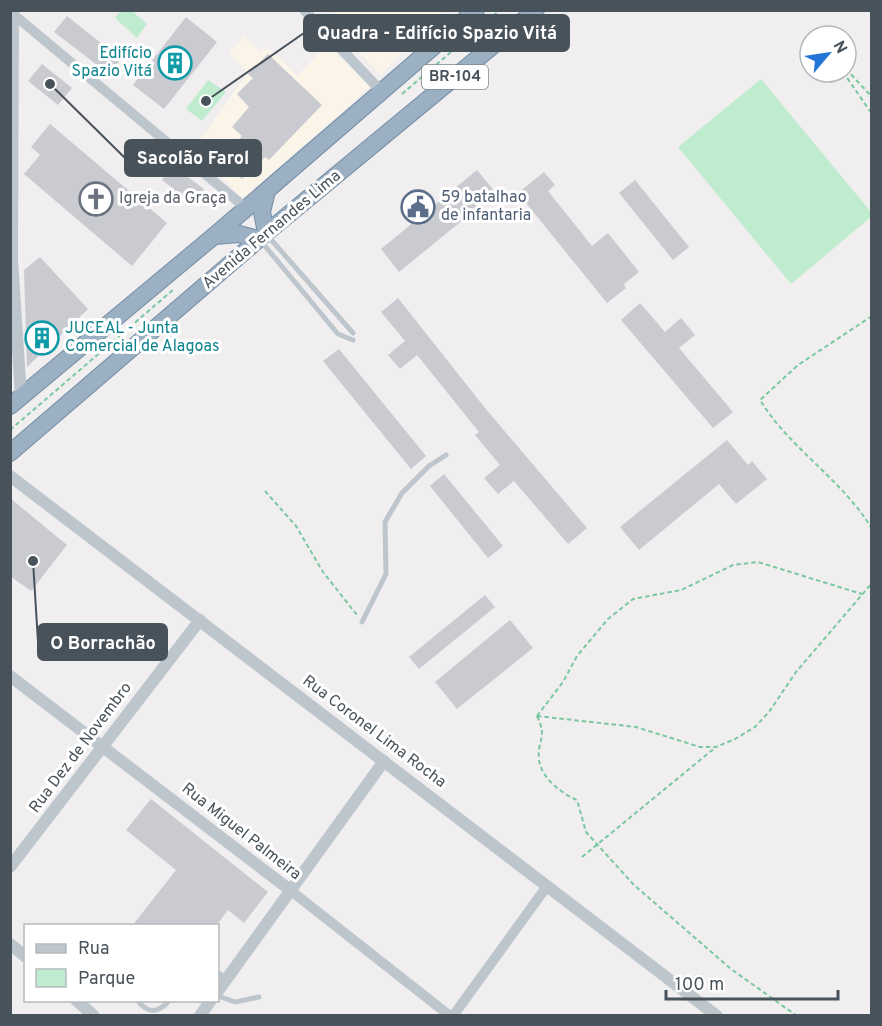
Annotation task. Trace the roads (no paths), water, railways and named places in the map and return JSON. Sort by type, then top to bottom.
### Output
[{"type":"highway","name":"Avenida Fernandes Lima","points":[[16,402],[247,209],[476,10]]},
{"type":"highway","name":"Avenida Fernandes Lima","points":[[10,453],[262,236],[536,10]]},
{"type":"highway","points":[[214,237],[239,234],[262,236],[262,212],[267,191]]},
{"type":"street","points":[[304,10],[383,93]]},
{"type":"street","points":[[13,12],[11,258],[16,402]]},
{"type":"street","points":[[13,12],[247,209]]},
{"type":"street","name":"Rua Coronel Lima Rocha","points":[[10,476],[717,1016]]},
{"type":"street","name":"Rua Dez de Novembro","points":[[10,867],[105,747],[200,620]]},
{"type":"street","name":"Rua Miguel Palmeira","points":[[10,676],[456,1014]]},
{"type":"street","points":[[222,975],[290,890],[384,761]]},
{"type":"street","points":[[456,1014],[547,886]]},
{"type":"street","points":[[10,944],[24,955]]},
{"type":"street","points":[[78,1002],[94,1016]]},
{"type":"street","points":[[200,1016],[210,1002]]},
{"type":"lane","points":[[262,236],[353,337],[338,334],[262,236]]},
{"type":"lane","points":[[362,622],[386,574],[385,522],[402,493],[429,466],[446,454]]},
{"type":"lane","points":[[219,996],[235,1002],[259,997]]},
{"type":"lane","points":[[139,1002],[144,1009],[153,1012],[161,1010],[168,1002]]},
{"type":"place","name":"Edifício Spazio Vitá","points":[[175,63]]},
{"type":"place","name":"Sacolão Farol","points":[[50,84]]},
{"type":"place","name":"Quadra - Edifício Spazio Vitá","points":[[206,101]]},
{"type":"place","name":"Igreja da Graça","points":[[96,199]]},
{"type":"place","name":"59 batalhao de infantaria","points":[[418,207]]},
{"type":"place","name":"JUCEAL - Junta Comercial de Alagoas","points":[[42,338]]},
{"type":"place","name":"O Borrachão","points":[[33,561]]}]
